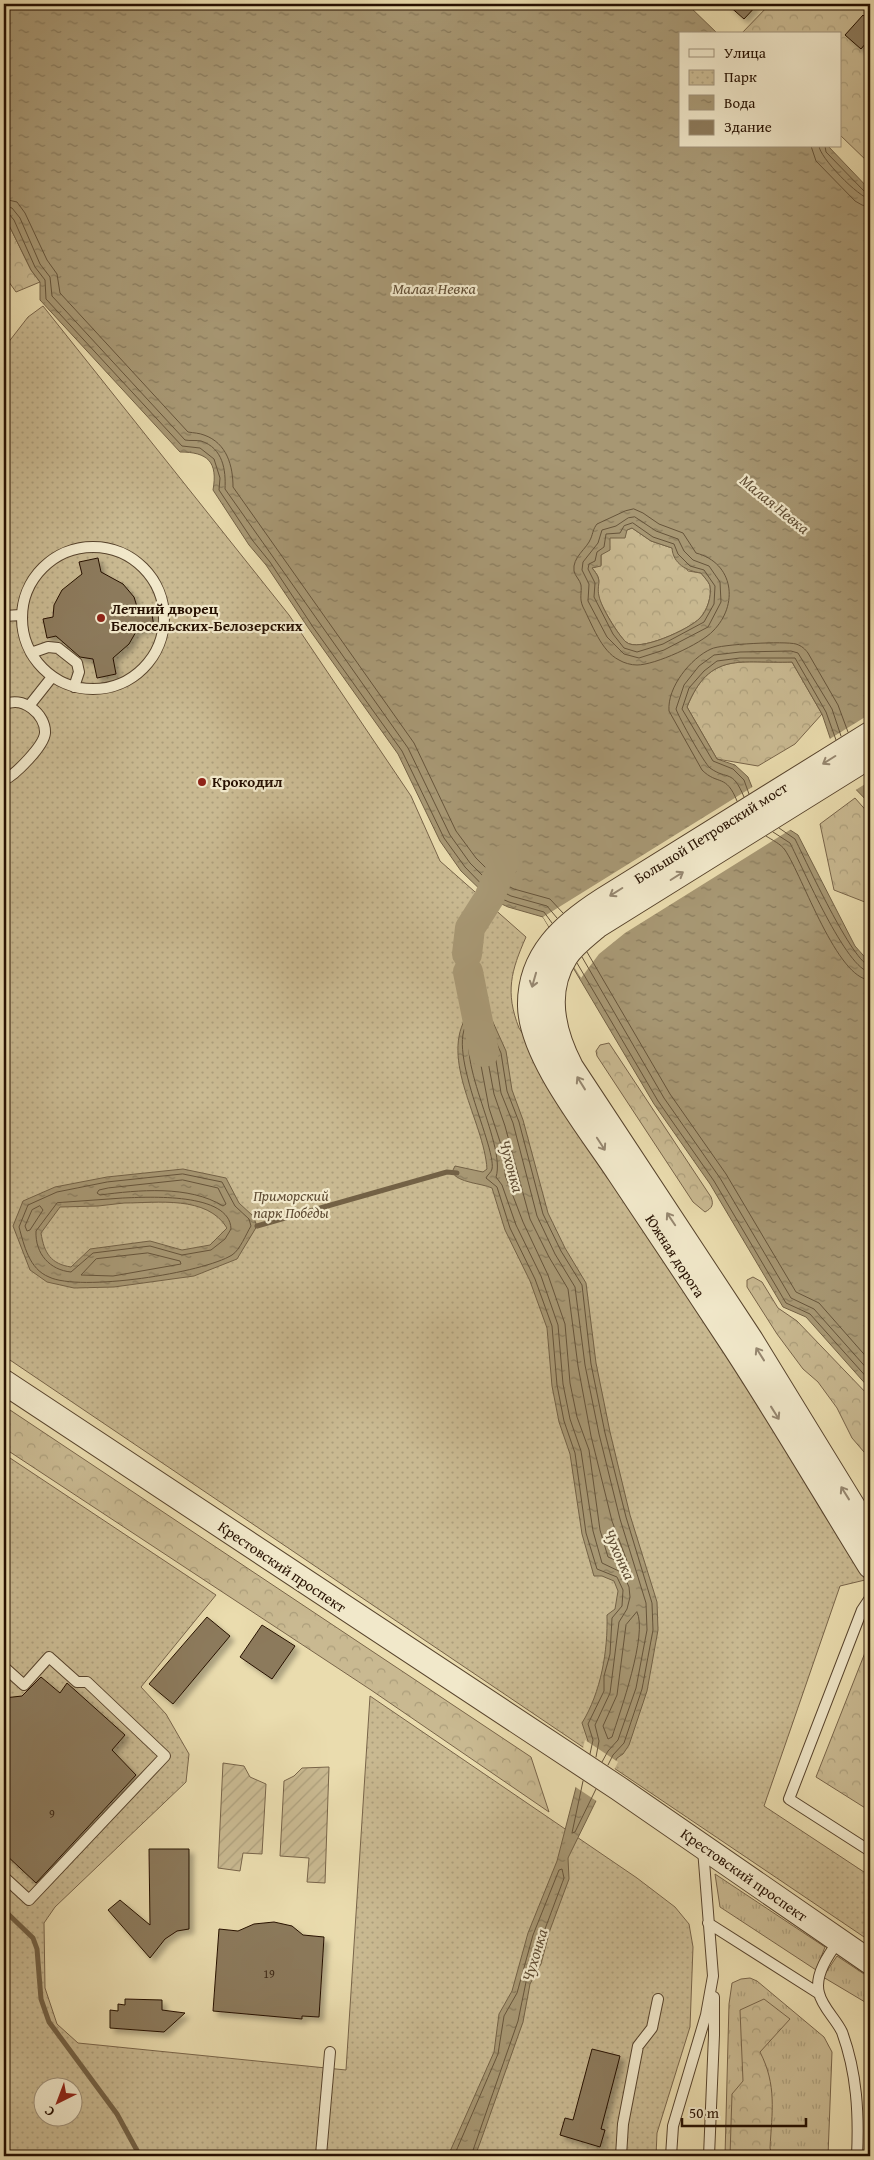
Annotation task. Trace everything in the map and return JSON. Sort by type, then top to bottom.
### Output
[{"type":"street","name":"Большой Петровский мост","points":[[561,946],[603,900],[870,734]]},
{"type":"street","name":"Большой Петровский мост","points":[[561,946],[582,939],[613,915],[870,756]]},
{"type":"street","name":"Южная дорога","points":[[561,946],[559,970],[552,1003],[559,1044],[571,1067],[751,1340],[870,1534]]},
{"type":"street","name":"Южная дорога","points":[[561,946],[543,955],[532,987],[530,1006],[533,1029],[543,1052],[570,1097],[735,1348],[870,1566]]},
{"type":"street","name":"Крестовский проспект","points":[[4,1382],[618,1788],[702,1848],[858,1951]]},
{"type":"lane","points":[[104,546],[126,554],[146,569],[158,588],[165,610],[163,634],[154,655],[139,673],[119,685],[97,690],[74,687],[52,677],[35,660],[24,639],[21,615],[26,591],[38,571],[57,555],[79,547],[104,546]]},
{"type":"lane","points":[[4,616],[21,615]]},
{"type":"lane","points":[[31,653],[48,647],[58,648],[76,663],[79,672],[74,687]]},
{"type":"lane","points":[[29,706],[52,677]]},
{"type":"lane","points":[[4,705],[14,702],[29,706],[41,720],[45,735],[42,743],[15,773],[4,780]]},
{"type":"lane","points":[[870,1598],[862,1610],[789,1799],[870,1851]]},
{"type":"lane","points":[[4,1668],[24,1685],[49,1657],[77,1682],[88,1682],[165,1756],[29,1900],[4,1877]]},
{"type":"lane","points":[[702,1848],[713,1976],[714,2034],[709,2156]]},
{"type":"lane","points":[[708,1923],[818,1993],[841,2031],[851,2063],[858,2099],[857,2156]]},
{"type":"lane","points":[[818,1993],[819,1977],[824,1965],[858,1951]]},
{"type":"lane","points":[[671,2156],[673,2126],[706,2015],[713,1976]]},
{"type":"lane","points":[[621,2156],[623,2124],[638,2046],[652,2028],[658,1999]]},
{"type":"lane","points":[[324,2156],[321,2155],[330,2052]]},
{"type":"green space","points":[[770,4],[870,4],[870,164],[842,137],[842,32],[743,32]]},
{"type":"green space","points":[[4,215],[31,270],[40,282],[16,292],[4,275]]},
{"type":"green space","name":"Приморский парк Победы","points":[[43,306],[289,615],[411,796],[440,861],[526,937],[514,971],[511,992],[519,1028],[854,1554],[865,1580],[840,1586],[764,1806],[870,1876],[870,1941],[4,1356],[4,348],[28,317]]},
{"type":"green space","points":[[632,528],[651,541],[672,548],[688,571],[701,573],[709,583],[710,599],[703,615],[686,628],[652,642],[632,645],[626,642],[614,627],[603,606],[598,596],[599,579],[592,568],[601,565],[601,555],[610,537]]},
{"type":"green space","points":[[742,662],[792,662],[822,714],[795,744],[758,766],[717,759],[687,707],[696,689],[706,676],[717,668],[729,664]]},
{"type":"green space","points":[[855,798],[870,815],[870,904],[834,890],[820,824]]},
{"type":"green space","points":[[609,1043],[711,1197],[712,1206],[705,1212],[693,1202],[597,1056],[596,1051],[600,1045]]},
{"type":"green space","points":[[753,1277],[762,1282],[778,1308],[797,1321],[870,1397],[870,1459],[852,1438],[837,1408],[818,1382],[803,1369],[777,1334],[747,1287],[747,1280]]},
{"type":"green space","points":[[4,1406],[531,1757],[549,1812],[371,1690],[4,1448]]},
{"type":"green space","points":[[4,1454],[216,1595],[141,1687],[166,1714],[189,1754],[186,1782],[55,1907],[44,1923],[45,1988],[57,2024],[78,2043],[346,2070],[370,1696],[637,1878],[675,1907],[689,1924],[693,1947],[690,2027],[657,2133],[656,2156],[4,2156]]},
{"type":"green space","points":[[870,1640],[870,1811],[816,1777]]},
{"type":"green space","points":[[223,1763],[244,1766],[250,1777],[266,1784],[262,1854],[243,1853],[240,1871],[218,1868]]},
{"type":"green space","points":[[329,1767],[325,1883],[307,1882],[309,1858],[280,1856],[284,1781],[294,1776],[302,1768]]},
{"type":"green space","points":[[715,1874],[825,1947],[816,1970],[720,1907]]},
{"type":"green space","points":[[837,1956],[870,1978],[870,2005],[823,1977]]},
{"type":"green space","points":[[750,1978],[757,1981],[824,2037],[832,2052],[828,2156],[725,2156],[729,2004],[732,1983]]},
{"type":"green space","points":[[764,1999],[790,2019],[760,2052],[771,2087],[770,2148],[772,2156],[730,2156],[732,2094],[743,2081],[740,2010]]},
{"type":"water","name":"Малая Невка","points":[[4,4],[687,4],[716,32],[679,32],[679,148],[830,148],[870,190],[870,804],[843,776],[822,714],[792,662],[742,662],[717,668],[706,676],[696,689],[687,707],[717,759],[735,765],[748,777],[762,812],[798,835],[855,946],[870,963],[870,1389],[806,1317],[783,1307],[710,1184],[654,1104],[543,917],[508,907],[489,898],[461,871],[440,841],[398,754],[266,565],[249,545],[213,490],[214,472],[209,461],[198,454],[180,452],[40,300],[40,282],[31,270],[4,215]],"holes":[[[632,528],[651,541],[672,548],[675,558],[682,566],[701,573],[708,581],[710,599],[707,607],[703,615],[686,628],[652,642],[632,645],[626,642],[606,614],[598,592],[598,576],[592,568],[601,566],[601,555],[610,550],[610,538],[625,538],[627,530]]]},
{"type":"water","points":[[475,1012],[492,1020],[506,1051],[512,1090],[523,1120],[548,1213],[565,1248],[586,1283],[596,1363],[610,1432],[630,1515],[657,1602],[658,1630],[647,1691],[629,1745],[623,1754],[617,1758],[568,1858],[569,1879],[550,1930],[541,1964],[530,1984],[523,2022],[475,2156],[448,2156],[494,2052],[499,2014],[512,1991],[528,1933],[557,1861],[588,1741],[582,1723],[599,1685],[605,1657],[607,1615],[615,1609],[618,1591],[614,1581],[602,1576],[594,1576],[582,1534],[570,1454],[559,1422],[552,1386],[547,1328],[530,1281],[505,1230],[492,1188],[464,1181],[452,1172],[455,1166],[483,1172],[487,1169],[479,1131],[460,1070],[458,1050],[460,1032],[468,1014]]},
{"type":"water","points":[[183,1169],[226,1178],[239,1203],[253,1216],[257,1226],[237,1259],[194,1276],[114,1287],[74,1288],[47,1282],[30,1270],[13,1226],[23,1201],[55,1187],[107,1177]],"holes":[[[166,1202],[194,1206],[207,1210],[218,1217],[227,1228],[210,1245],[182,1250],[150,1241],[90,1249],[71,1267],[58,1263],[47,1252],[41,1233],[60,1207]]]},
{"type":"pier","points":[[870,714],[870,781],[854,791],[841,778],[828,740]]},
{"type":"pier","points":[[754,786],[764,810],[793,828],[625,933],[599,954],[581,978],[543,917]]},
{"type":"pier","points":[[585,1740],[618,1762],[598,1802],[574,1786]]},
{"type":"building","points":[[727,4],[758,4],[744,19]]},
{"type":"building","points":[[863,15],[870,22],[870,38],[861,49],[845,35]]},
{"type":"building","name":"Летний дворец Белосельских-Белозерских","points":[[98,558],[101,572],[123,584],[134,597],[138,610],[151,608],[154,627],[137,630],[129,644],[113,658],[116,674],[97,678],[93,659],[80,657],[56,636],[47,638],[43,619],[53,617],[54,605],[62,590],[82,574],[79,562]]},
{"type":"building","points":[[207,1617],[230,1636],[173,1704],[149,1684]]},
{"type":"building","points":[[262,1625],[295,1646],[272,1679],[240,1657]]},
{"type":"building","points":[[41,1677],[60,1693],[67,1683],[125,1735],[112,1750],[136,1775],[36,1883],[4,1853],[4,1698],[22,1696]]},
{"type":"building","points":[[149,1849],[189,1849],[189,1929],[177,1931],[165,1939],[150,1958],[108,1910],[120,1900],[150,1925]]},
{"type":"building","points":[[274,1922],[292,1926],[303,1935],[324,1937],[319,2017],[302,2016],[302,2019],[213,2011],[219,1929],[238,1931],[254,1924]]},
{"type":"building","points":[[125,1999],[162,2000],[162,2010],[185,2013],[164,2032],[110,2028],[110,2010],[118,2011],[118,2004],[125,2005]]},
{"type":"building","points":[[592,2049],[620,2056],[601,2129],[605,2130],[600,2147],[560,2135],[565,2118],[573,2120]]},
{"type":"waterway","name":"Чухонка","points":[[467,954],[470,928],[489,898],[505,859]]},
{"type":"waterway","name":"Чухонка","points":[[468,972],[484,1052]]},
{"type":"waterway","points":[[257,1226],[447,1172],[457,1173]]},
{"type":"waterway","points":[[4,1910],[33,1938],[37,1949],[41,1999],[49,2022],[117,2114],[140,2156]]},
{"type":"place","name":"Летний дворец Белосельских-Белозерских","points":[[101,618]]},
{"type":"place","name":"Крокодил","points":[[202,782]]}]
